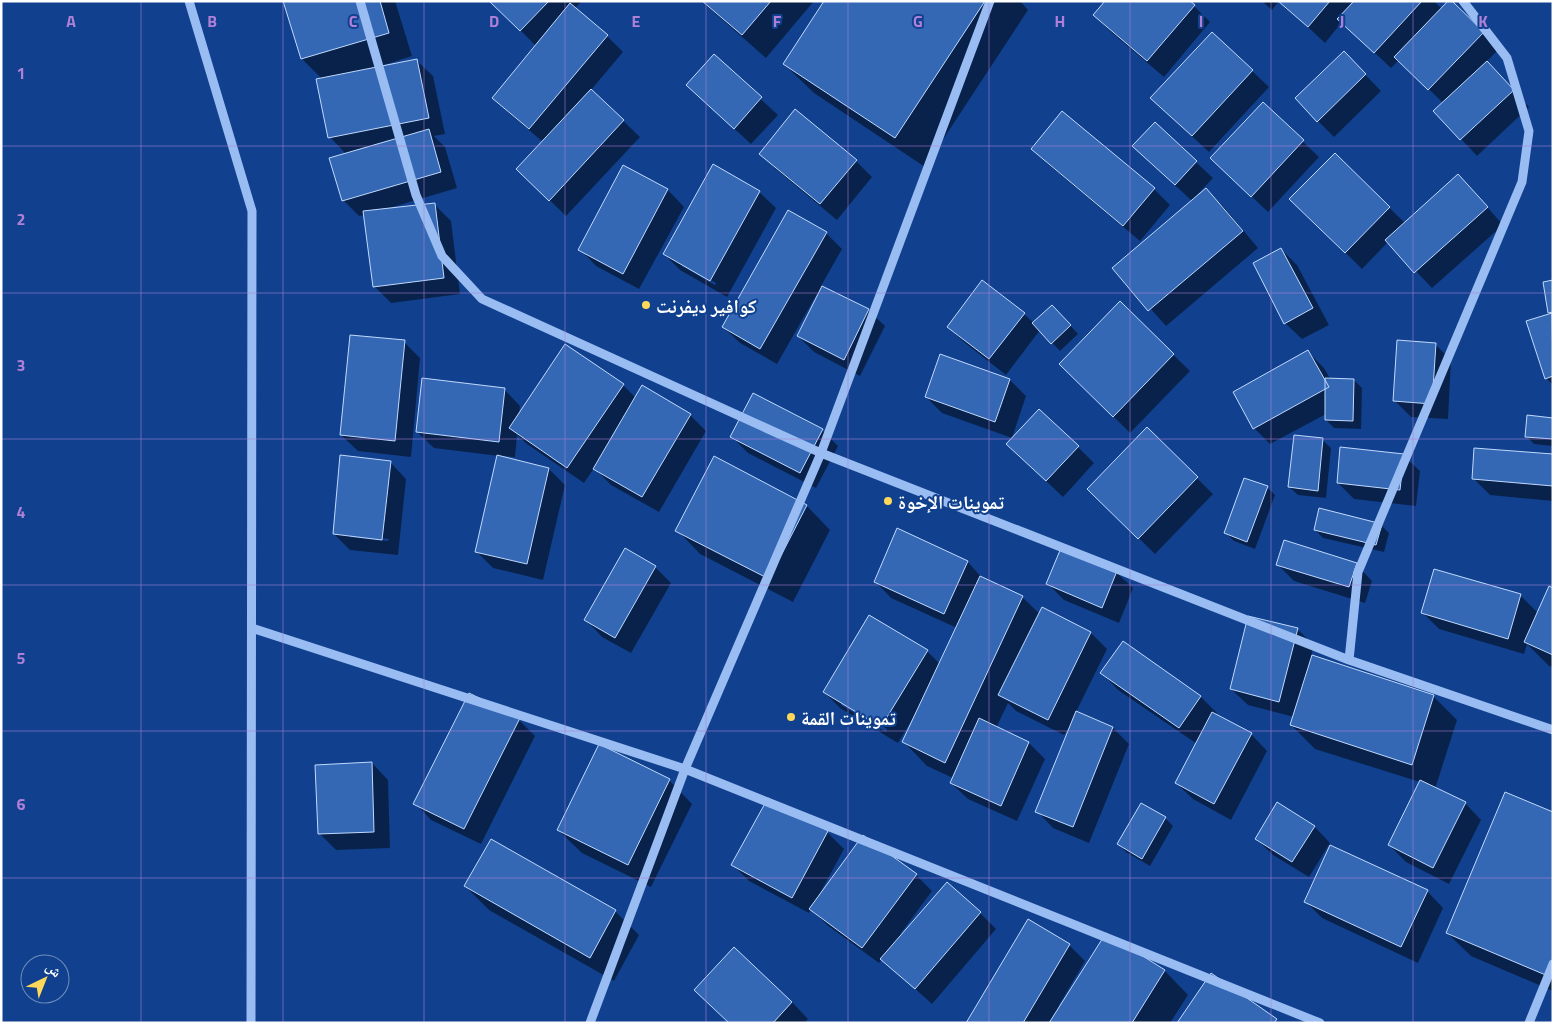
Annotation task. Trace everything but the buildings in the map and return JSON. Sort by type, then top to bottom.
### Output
[{"type":"street","points":[[189,1],[252,211],[251,1023]]},
{"type":"street","points":[[360,1],[416,195],[442,256],[482,299],[821,454],[1349,660],[1553,730]]},
{"type":"street","points":[[590,1023],[685,769],[821,454],[990,1]]},
{"type":"street","points":[[1349,660],[1358,572],[1522,182],[1529,131],[1507,58],[1463,1]]},
{"type":"street","points":[[252,628],[685,769],[1320,1023]]},
{"type":"street","points":[[1529,1023],[1553,964]]},
{"type":"place","name":"كوافير ديفرنت","points":[[646,305]]},
{"type":"place","name":"تموينات الإخوة","points":[[888,501]]},
{"type":"place","name":"تموينات القمة","points":[[791,717]]}]
